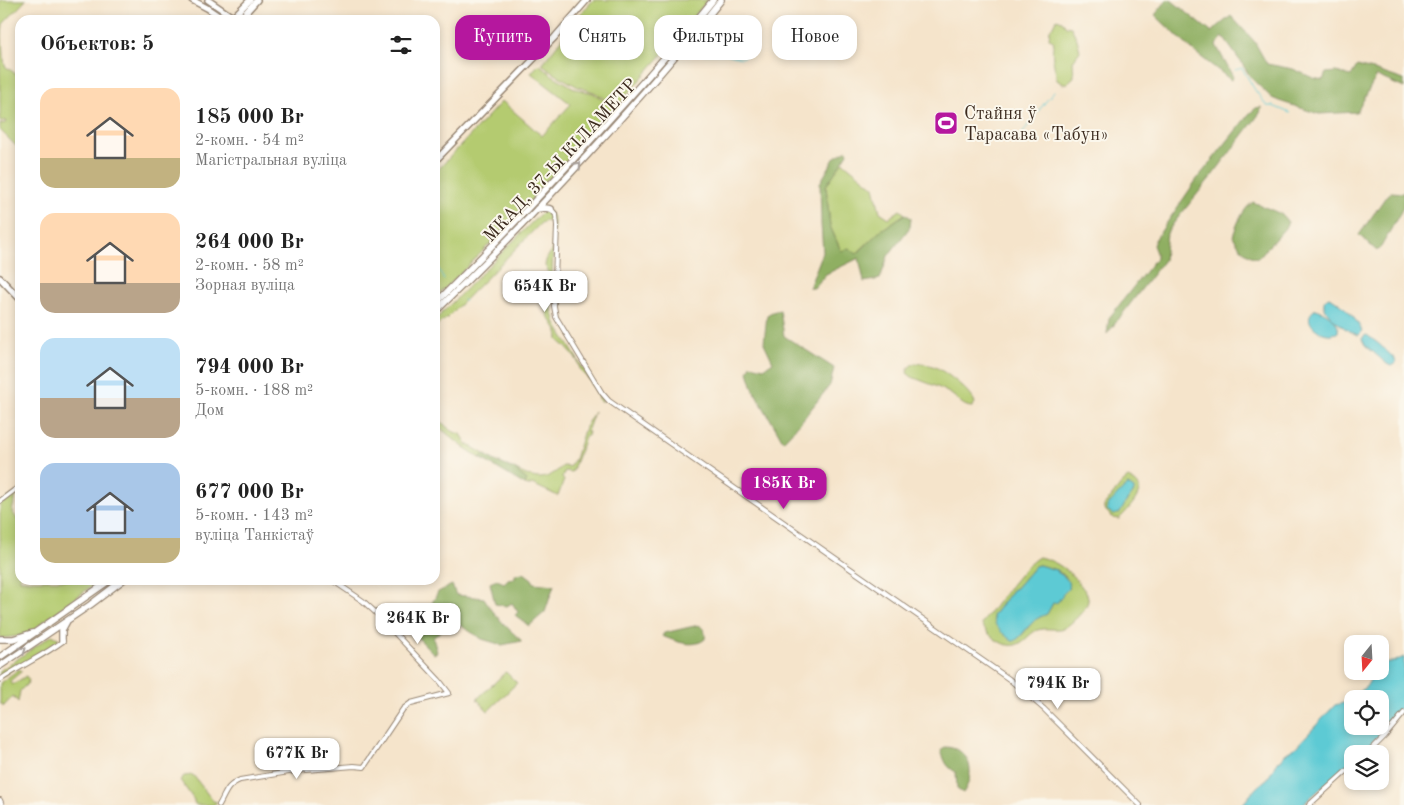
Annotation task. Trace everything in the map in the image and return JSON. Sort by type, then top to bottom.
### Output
[{"type":"highway","name":"МКАД, 37-Ы КІЛАМЕТР","points":[[440,299],[543,193],[695,23],[713,0]]},
{"type":"highway","name":"МКАД, 37-Ы КІЛАМЕТР","points":[[440,307],[548,198],[639,98],[721,0]]},
{"type":"highway","points":[[548,198],[548,204],[551,209]]},
{"type":"highway","points":[[537,209],[551,209]]},
{"type":"highway","points":[[0,657],[103,585]]},
{"type":"highway","points":[[0,666],[116,585]]},
{"type":"highway","points":[[62,641],[62,630],[68,620]]},
{"type":"highway","points":[[0,640],[38,631]]},
{"type":"highway","points":[[47,634],[57,635],[62,641]]},
{"type":"main road","points":[[192,0],[217,15]]},
{"type":"main road","points":[[208,0],[229,15]]},
{"type":"main road","points":[[238,15],[250,0]]},
{"type":"main road","points":[[240,15],[257,0]]},
{"type":"main road","points":[[440,156],[554,38],[587,0]]},
{"type":"main road","points":[[0,278],[15,294]]},
{"type":"street","points":[[551,209],[556,215],[558,226],[554,314],[602,393],[615,406],[1024,691],[1140,805]]},
{"type":"street","points":[[0,501],[15,490]]},
{"type":"street","points":[[219,805],[226,789],[234,782],[240,780],[295,771],[354,766],[364,767],[403,709],[411,704],[449,693],[375,612],[363,601],[339,585]]},
{"type":"street","points":[[0,680],[16,668],[46,653],[62,641]]},
{"type":"street","points":[[1376,745],[1404,713]]},
{"type":"street","points":[[1309,805],[1344,773]]},
{"type":"street","points":[[0,800],[2,805]]},
{"type":"green space","points":[[0,0],[26,0],[3,24],[2,36],[5,66],[15,73],[15,145],[0,130],[0,124],[6,123],[6,121],[0,121]]},
{"type":"green space","points":[[593,0],[708,0],[695,15],[654,15],[654,60],[657,60],[617,106],[594,92],[578,87],[542,64],[545,60],[550,60],[550,54],[560,42],[560,60],[644,60],[644,15],[580,15]]},
{"type":"green space","points":[[1167,0],[1171,0],[1211,32],[1231,16],[1254,41],[1267,64],[1293,69],[1313,78],[1323,80],[1326,73],[1336,72],[1351,76],[1357,66],[1404,80],[1404,88],[1377,76],[1357,112],[1319,114],[1279,101],[1272,98],[1251,78],[1223,37],[1216,45],[1233,77],[1231,80],[1192,50],[1155,15]]},
{"type":"green space","points":[[1057,19],[1066,26],[1071,27],[1080,51],[1073,61],[1074,77],[1063,84],[1057,80],[1053,56],[1054,42],[1049,38],[1050,30]]},
{"type":"green space","points":[[539,64],[552,75],[576,89],[593,93],[615,107],[505,228],[440,293],[440,168],[502,101],[542,136],[571,104],[531,73]]},
{"type":"green space","points":[[1261,107],[1260,113],[1173,224],[1167,233],[1164,260],[1107,334],[1109,318],[1156,258],[1153,245],[1155,240],[1197,179],[1249,114],[1256,108]]},
{"type":"green space","points":[[847,150],[848,153],[826,186],[830,226],[841,251],[849,248],[857,254],[880,231],[905,214],[911,218],[910,227],[888,256],[880,279],[864,282],[859,258],[826,274],[814,288],[809,288],[823,252],[820,183],[835,157]]},
{"type":"green space","points":[[842,161],[874,187],[880,212],[889,218],[900,210],[905,214],[880,231],[856,254],[841,251],[830,226],[826,186]]},
{"type":"green space","points":[[1391,192],[1404,193],[1404,206],[1377,251],[1359,235]]},
{"type":"green space","points":[[1253,202],[1281,214],[1288,222],[1285,228],[1258,258],[1249,255],[1243,250],[1233,236],[1243,213]]},
{"type":"green space","points":[[542,212],[550,212],[554,220],[551,305],[556,324],[603,401],[600,402],[588,378],[581,372],[577,360],[558,340],[557,330],[547,314],[551,299],[551,284],[548,270],[545,266],[552,249],[550,222],[541,223],[446,319],[440,323],[440,315]]},
{"type":"green space","points":[[780,310],[784,336],[834,368],[830,385],[783,441],[754,391],[748,372],[751,365],[764,368],[773,362],[764,343],[767,315]]},
{"type":"green space","points":[[915,363],[940,369],[964,388],[975,403],[972,407],[968,407],[936,386],[912,377],[907,371]]},
{"type":"green space","points":[[594,412],[587,432],[589,432],[588,436],[586,435],[572,472],[565,471],[558,496],[532,484],[525,485],[527,480],[514,469],[528,476],[539,478],[550,475],[563,466],[569,467],[575,459],[585,427]]},
{"type":"green space","points":[[440,420],[450,429],[461,434],[467,444],[484,454],[480,458],[440,428]]},
{"type":"green space","points":[[484,454],[514,469],[527,480],[525,485],[480,458]]},
{"type":"green space","points":[[1128,478],[1138,485],[1138,493],[1133,503],[1119,519],[1113,518],[1104,509],[1104,506]]},
{"type":"green space","points":[[15,493],[12,511],[15,516],[15,585],[93,585],[31,632],[0,638],[0,504]]},
{"type":"green space","points":[[1039,557],[1052,561],[1063,568],[1087,595],[1087,604],[1079,615],[1066,627],[1035,631],[1020,643],[1015,645],[1004,644],[989,634],[982,623],[1017,577],[1032,561]],"holes":[[[1039,565],[1056,570],[1066,577],[1068,589],[1053,603],[1047,614],[1037,619],[1022,635],[1012,641],[993,616],[1012,590],[1016,588],[1035,566]]]},
{"type":"green space","points":[[524,573],[534,583],[554,585],[545,612],[529,626],[515,615],[518,612],[512,603],[507,606],[495,604],[490,583],[497,580],[504,583],[508,579],[515,578],[515,574]]},
{"type":"green space","points":[[452,585],[456,595],[484,598],[501,621],[522,641],[502,645],[482,639],[452,620],[433,638],[437,652],[434,654],[415,635],[438,592]]},
{"type":"green space","points":[[699,625],[705,634],[705,639],[700,642],[690,644],[662,636],[664,633]]},
{"type":"green space","points":[[52,635],[58,638],[54,645],[0,678],[0,671]]},
{"type":"green space","points":[[19,669],[22,671],[10,681],[12,685],[26,676],[29,680],[20,691],[18,702],[13,696],[4,706],[0,703],[0,683]]},
{"type":"green space","points":[[506,672],[517,683],[488,711],[477,699]]},
{"type":"green space","points":[[944,747],[960,751],[968,762],[970,777],[963,793],[957,789],[956,772],[948,766],[941,751]]},
{"type":"green space","points":[[193,775],[213,801],[217,802],[214,805],[196,805],[180,780],[184,776]]},
{"type":"water","points":[[1329,297],[1343,306],[1360,326],[1362,331],[1359,335],[1347,330],[1333,319],[1324,306],[1324,301]]},
{"type":"water","points":[[1316,309],[1324,312],[1335,321],[1338,332],[1326,334],[1315,328],[1309,318]]},
{"type":"water","points":[[1367,335],[1395,359],[1396,363],[1391,366],[1387,364],[1365,345],[1362,339]]},
{"type":"water","points":[[1128,485],[1134,489],[1134,492],[1120,513],[1114,515],[1107,510],[1107,506]]},
{"type":"water","points":[[1039,565],[1058,570],[1057,572],[1068,581],[1068,589],[1058,602],[1053,603],[1047,614],[1040,617],[1015,641],[1012,641],[997,627],[993,616],[1012,590],[1016,588],[1035,566]]},
{"type":"water","points":[[1404,657],[1404,707],[1397,710],[1389,723],[1389,690],[1361,690],[1366,687],[1370,680],[1389,680],[1389,662]]},
{"type":"water","points":[[1344,703],[1344,735],[1379,735],[1369,745],[1344,745],[1344,768],[1302,805],[1242,805],[1256,788],[1268,778],[1278,761],[1296,747],[1335,705]]},
{"type":"waterway","points":[[1235,70],[1242,68],[1267,106],[1273,106],[1290,113]]},
{"type":"waterway","points":[[1021,136],[1054,91]]},
{"type":"waterway","points":[[440,272],[444,280]]},
{"type":"place","name":"Стайня ў Тарасава «Табун»","points":[[946,123]]}]
